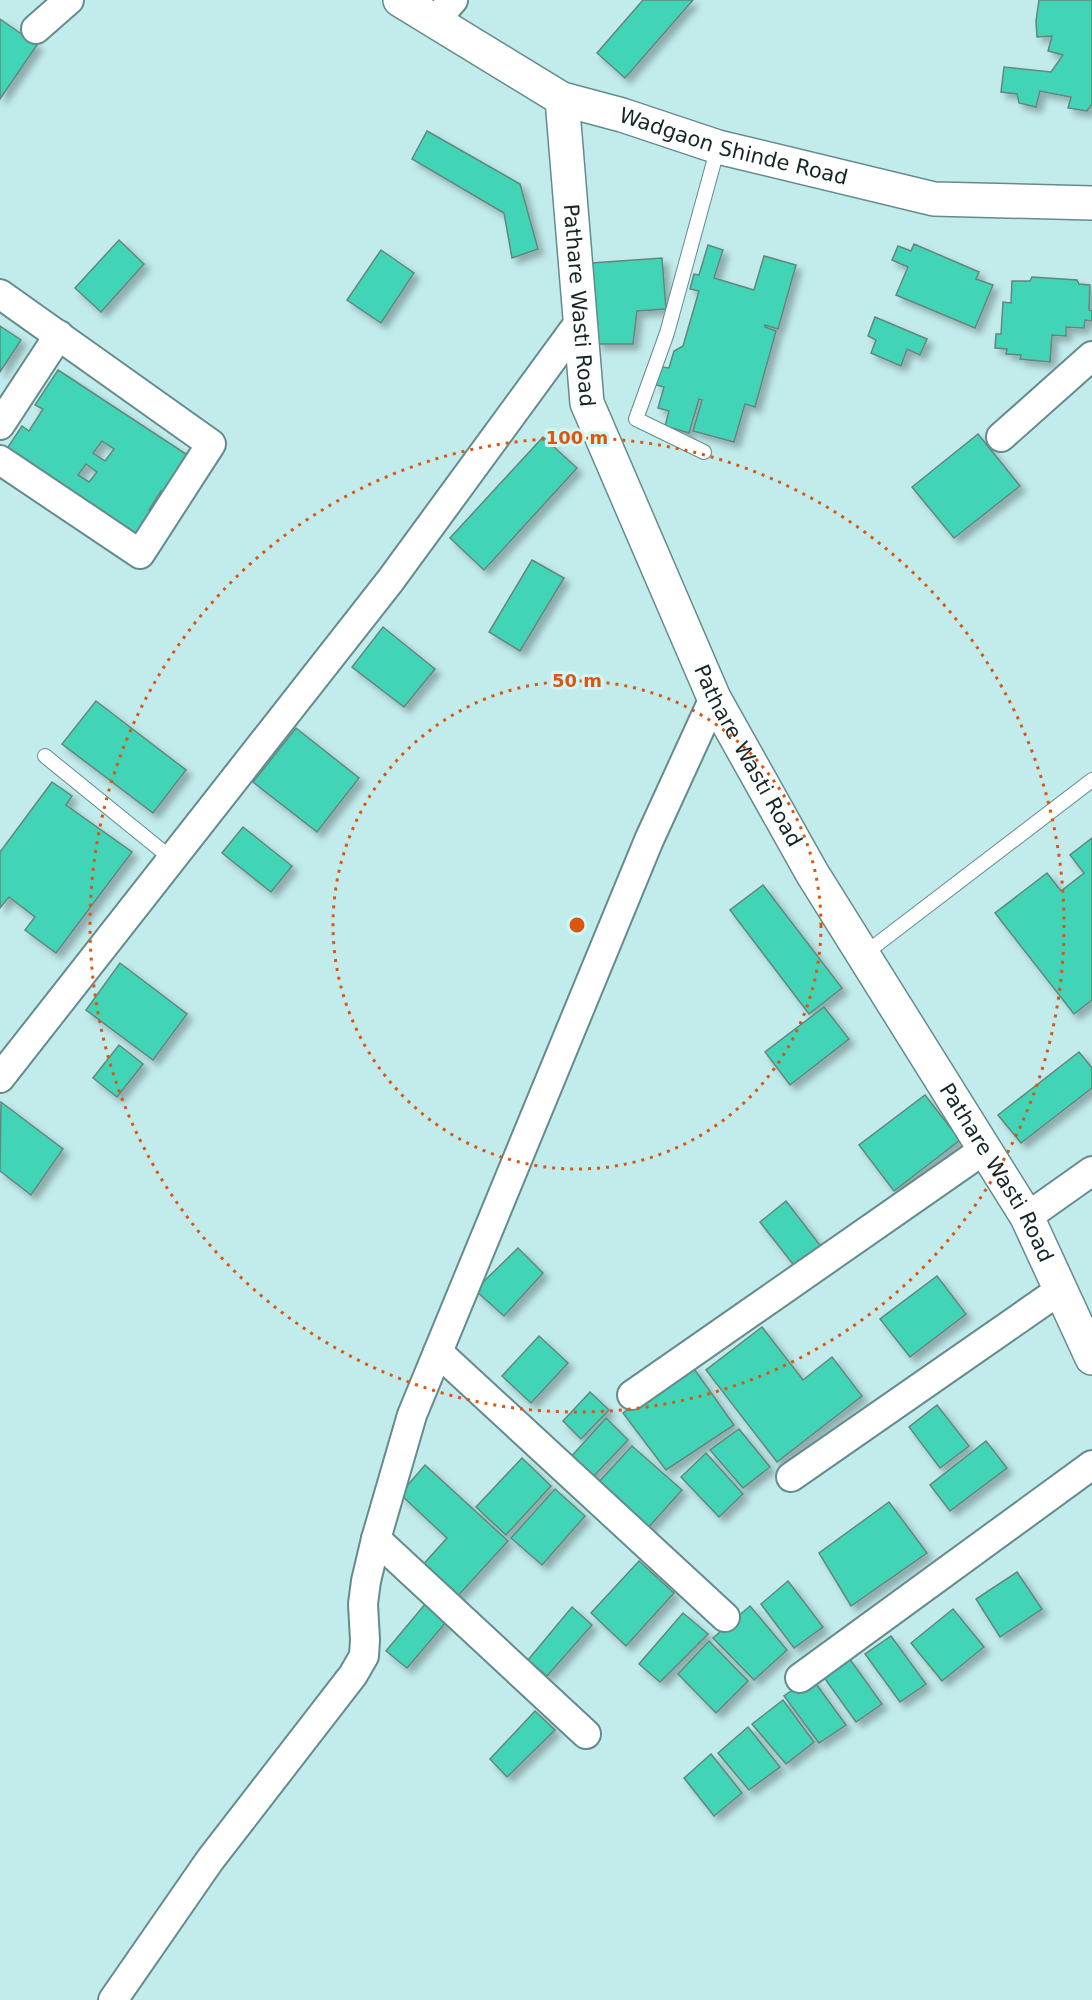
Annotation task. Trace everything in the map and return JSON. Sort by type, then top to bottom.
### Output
[{"type":"street","points":[[36,29],[69,0]]},
{"type":"street","name":"Wadgaon Shinde Road","points":[[400,0],[444,11],[562,99],[622,115],[718,147],[934,199],[1092,202]]},
{"type":"street","name":"Pathare Wasti Road","points":[[562,99],[587,404],[714,699],[812,873],[1027,1217],[1092,1358]]},
{"type":"street","points":[[0,294],[211,444],[140,554],[0,460]]},
{"type":"street","points":[[0,1078],[390,581],[581,320]]},
{"type":"street","points":[[0,425],[59,335]]},
{"type":"street","points":[[1000,437],[1092,356]]},
{"type":"street","points":[[112,2000],[210,1860],[353,1675],[364,1656],[363,1604],[366,1581],[412,1415],[644,851],[714,699]]},
{"type":"street","points":[[632,1395],[985,1149]]},
{"type":"street","points":[[1027,1217],[1092,1171]]},
{"type":"street","points":[[791,1477],[1060,1290]]},
{"type":"street","points":[[438,1352],[725,1617]]},
{"type":"street","points":[[800,1678],[1092,1465]]},
{"type":"street","points":[[376,1539],[586,1734]]},
{"type":"lane","points":[[704,452],[636,419],[667,333],[718,147]]},
{"type":"lane","points":[[45,756],[171,859]]},
{"type":"lane","points":[[863,955],[1092,780]]},
{"type":"building","points":[[643,0],[693,0],[625,78],[597,53]]},
{"type":"building","points":[[1039,0],[1092,0],[1092,104],[1087,111],[1068,108],[1071,97],[1040,91],[1036,107],[1019,103],[1017,94],[1001,92],[1004,67],[1051,72],[1063,55],[1048,51],[1052,36],[1037,37],[1036,21]]},
{"type":"building","points":[[0,19],[37,45],[0,99]]},
{"type":"building","points":[[427,131],[520,184],[538,249],[512,258],[504,213],[412,159]]},
{"type":"building","points":[[119,240],[144,264],[101,312],[75,288]]},
{"type":"building","points":[[914,244],[979,272],[976,279],[993,285],[975,328],[896,295],[908,267],[892,260],[898,246],[911,251]]},
{"type":"building","points":[[708,245],[723,250],[714,278],[754,290],[764,256],[796,265],[778,329],[765,325],[776,331],[755,407],[745,404],[734,442],[693,431],[702,400],[699,399],[689,433],[665,426],[669,411],[658,408],[664,387],[656,385],[662,367],[669,368],[674,351],[683,346],[699,291],[690,289],[694,274],[699,275]]},
{"type":"building","points":[[381,250],[414,273],[381,323],[347,300]]},
{"type":"building","points":[[662,258],[666,309],[637,311],[633,344],[597,344],[592,263]]},
{"type":"building","points":[[1032,277],[1077,280],[1079,284],[1090,285],[1089,310],[1092,311],[1092,321],[1085,320],[1084,328],[1066,327],[1066,336],[1052,335],[1050,362],[1020,359],[1021,355],[1006,354],[1007,349],[995,348],[996,334],[1001,334],[1003,302],[1011,303],[1012,281],[1030,281]]},
{"type":"building","points":[[875,317],[927,339],[920,355],[907,349],[901,366],[871,353],[876,340],[868,336]]},
{"type":"building","points":[[0,326],[21,340],[0,372]]},
{"type":"building","points":[[58,370],[192,458],[168,495],[161,491],[149,510],[156,514],[138,541],[4,453],[22,426],[29,431],[43,409],[35,405]],"holes":[[[102,441],[114,449],[105,461],[93,453]],[[86,464],[97,472],[89,482],[78,475]]]},
{"type":"building","points":[[978,434],[1020,486],[954,538],[912,487]]},
{"type":"building","points":[[543,437],[577,468],[484,570],[450,538]]},
{"type":"building","points":[[532,560],[564,578],[520,651],[489,632]]},
{"type":"building","points":[[383,627],[435,669],[404,707],[352,667]]},
{"type":"building","points":[[96,701],[186,770],[153,813],[62,744]]},
{"type":"building","points":[[296,728],[359,778],[317,832],[253,782]]},
{"type":"building","points":[[52,782],[72,796],[66,805],[132,852],[56,953],[25,930],[35,917],[9,897],[0,908],[0,852]]},
{"type":"building","points":[[243,827],[292,866],[271,892],[222,853]]},
{"type":"building","points":[[1092,838],[1092,1000],[1074,1014],[995,913],[1047,873],[1061,891],[1084,873],[1070,855]]},
{"type":"building","points":[[763,885],[842,988],[809,1014],[730,910]]},
{"type":"building","points":[[120,963],[187,1014],[153,1060],[86,1010]]},
{"type":"building","points":[[824,1007],[849,1039],[790,1085],[765,1052]]},
{"type":"building","points":[[119,1045],[143,1064],[117,1097],[93,1078]]},
{"type":"building","points":[[1079,1052],[1092,1068],[1092,1088],[1021,1143],[998,1115]]},
{"type":"building","points":[[925,1095],[960,1140],[894,1191],[859,1145]]},
{"type":"building","points":[[1,1102],[63,1149],[31,1195],[0,1171]]},
{"type":"building","points":[[786,1201],[826,1253],[800,1273],[760,1222]]},
{"type":"building","points":[[518,1248],[543,1273],[504,1316],[475,1290]]},
{"type":"building","points":[[937,1276],[966,1314],[910,1357],[880,1319]]},
{"type":"building","points":[[762,1327],[803,1380],[832,1357],[862,1396],[777,1462],[706,1370]]},
{"type":"building","points":[[539,1336],[568,1363],[531,1403],[502,1376]]},
{"type":"building","points":[[692,1366],[734,1425],[666,1470],[623,1413]]},
{"type":"building","points":[[590,1392],[609,1410],[581,1439],[563,1421]]},
{"type":"building","points":[[937,1405],[969,1446],[940,1468],[909,1427]]},
{"type":"building","points":[[606,1418],[628,1440],[591,1479],[569,1459]]},
{"type":"building","points":[[739,1429],[770,1467],[743,1488],[710,1450]]},
{"type":"building","points":[[986,1441],[1007,1468],[950,1511],[930,1485]]},
{"type":"building","points":[[632,1446],[682,1490],[646,1530],[596,1485]]},
{"type":"building","points":[[706,1453],[743,1494],[719,1517],[681,1477]]},
{"type":"building","points":[[522,1458],[551,1486],[506,1535],[476,1507]]},
{"type":"building","points":[[425,1465],[508,1541],[455,1599],[420,1568],[447,1538],[400,1494]]},
{"type":"building","points":[[555,1489],[585,1516],[542,1565],[511,1538]]},
{"type":"building","points":[[889,1502],[927,1553],[851,1606],[819,1553]]},
{"type":"building","points":[[639,1561],[674,1593],[626,1646],[591,1613]]},
{"type":"building","points":[[1017,1572],[1042,1609],[1000,1637],[976,1599]]},
{"type":"building","points":[[788,1581],[823,1627],[794,1648],[761,1604]]},
{"type":"building","points":[[426,1603],[447,1621],[407,1668],[386,1651]]},
{"type":"building","points":[[750,1606],[787,1650],[754,1680],[713,1638]]},
{"type":"building","points":[[572,1607],[592,1625],[547,1676],[528,1660]]},
{"type":"building","points":[[953,1609],[984,1647],[942,1681],[911,1643]]},
{"type":"building","points":[[683,1613],[708,1634],[660,1682],[639,1664]]},
{"type":"building","points":[[891,1636],[926,1684],[900,1702],[865,1654]]},
{"type":"building","points":[[709,1641],[748,1681],[716,1713],[678,1674]]},
{"type":"building","points":[[849,1658],[882,1704],[856,1722],[823,1676]]},
{"type":"building","points":[[811,1677],[846,1725],[819,1743],[784,1696]]},
{"type":"building","points":[[783,1700],[814,1742],[786,1764],[752,1724]]},
{"type":"building","points":[[535,1711],[555,1730],[507,1777],[490,1759]]},
{"type":"building","points":[[748,1727],[780,1767],[749,1790],[718,1753]]},
{"type":"building","points":[[711,1754],[742,1793],[714,1816],[684,1778]]}]
